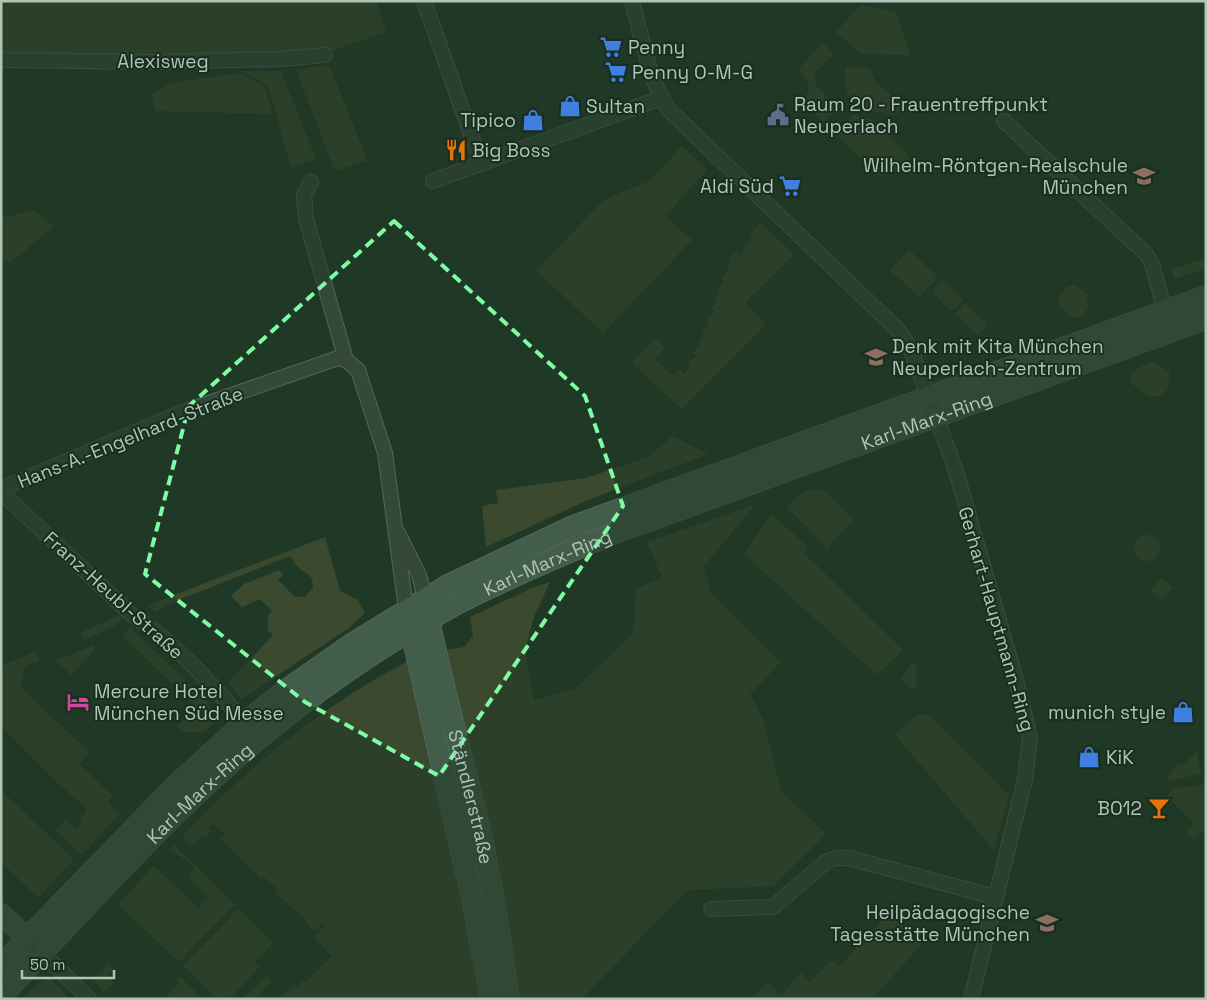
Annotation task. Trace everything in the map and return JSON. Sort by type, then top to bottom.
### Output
[{"type":"main road","name":"Karl-Marx-Ring","points":[[1,965],[176,785],[244,723],[319,666],[425,598],[502,558],[573,526],[1206,296]]},
{"type":"main road","name":"Karl-Marx-Ring","points":[[1,996],[179,812],[223,770],[320,692],[429,620],[541,563],[610,535],[1206,319]]},
{"type":"main road","name":"Ständlerstraße","points":[[425,598],[483,844],[497,916],[509,999]]},
{"type":"main road","name":"Ständlerstraße","points":[[406,609],[478,927],[491,999]]},
{"type":"main road","points":[[1,914],[27,938]]},
{"type":"street","points":[[424,1],[481,163]]},
{"type":"street","points":[[433,181],[661,98],[632,1]]},
{"type":"street","name":"Alexisweg","points":[[1,60],[160,62],[325,56]]},
{"type":"street","name":"Gerhart-Hauptmann-Ring","points":[[661,98],[669,110],[900,332],[911,350],[955,468],[1030,738],[1026,778],[971,999]]},
{"type":"street","points":[[1004,121],[1146,254],[1152,264],[1164,311]]},
{"type":"street","points":[[311,182],[304,194],[306,219],[346,360],[358,370],[385,453],[406,609]]},
{"type":"street","name":"Hans-A.-Engelhard-Straße","points":[[1,490],[180,413],[338,358],[346,360]]},
{"type":"street","name":"Franz-Heubl-Straße","points":[[1,490],[132,615],[152,628],[229,704],[244,723]]},
{"type":"street","points":[[395,528],[419,576],[425,598]]},
{"type":"street","points":[[711,909],[773,907],[827,861],[836,858],[849,858],[995,897]]},
{"type":"street","points":[[27,938],[89,999]]},
{"type":"highlighted area","points":[[394,221],[585,396],[623,506],[439,776],[305,702],[145,574],[189,406]]},
{"type":"green space","points":[[1,1],[376,1],[386,32],[327,52],[281,57],[1,56]]},
{"type":"green space","points":[[861,5],[896,12],[910,55],[860,54],[836,32]]},
{"type":"green space","points":[[823,42],[834,54],[815,72],[816,85],[834,103],[835,110],[824,122],[801,101],[809,93],[807,81],[798,70]]},
{"type":"green space","points":[[329,65],[367,160],[335,171],[296,70]]},
{"type":"green space","points":[[845,67],[870,68],[875,82],[904,105],[895,115],[864,110],[846,93]]},
{"type":"green space","points":[[242,71],[281,71],[316,159],[291,167],[268,86]]},
{"type":"green space","points":[[241,73],[265,87],[273,114],[156,111],[152,94],[171,83]]},
{"type":"green space","points":[[853,115],[873,120],[909,156],[908,170],[879,175],[835,133]]},
{"type":"green space","points":[[682,146],[707,170],[665,216],[692,240],[603,333],[536,270],[605,199],[650,181]]},
{"type":"green space","points":[[34,210],[53,227],[10,263],[1,258],[1,218]]},
{"type":"green space","points":[[760,223],[794,254],[745,303],[766,325],[682,409],[632,363],[656,338],[665,348],[655,359],[672,376],[679,369],[684,374],[690,368],[687,365],[696,356],[692,353],[701,344],[699,342],[704,336],[701,333],[709,324],[706,320],[715,311],[711,308],[716,303],[714,300],[720,294],[716,291],[724,282],[721,278],[730,270],[726,266],[731,261],[729,258],[736,251],[741,256],[746,251],[743,248],[752,239],[749,235]]},
{"type":"green space","points":[[909,250],[938,277],[919,297],[890,270]]},
{"type":"green space","points":[[1206,258],[1206,268],[1175,279],[1171,270]]},
{"type":"green space","points":[[943,280],[963,300],[951,311],[932,291]]},
{"type":"green space","points":[[1075,285],[1087,294],[1088,308],[1081,317],[1072,317],[1059,305],[1058,298],[1067,287]]},
{"type":"green space","points":[[965,303],[988,325],[978,335],[955,313]]},
{"type":"green space","points":[[1153,362],[1169,372],[1170,378],[1164,393],[1149,396],[1130,382],[1135,371]]},
{"type":"green space","points":[[673,436],[708,454],[588,500],[486,547],[482,506],[498,503],[496,490],[586,478],[648,457]]},
{"type":"green space","points":[[814,489],[825,491],[854,520],[827,548],[787,507],[803,492]]},
{"type":"green space","points":[[755,505],[704,566],[711,593],[781,662],[750,694],[763,719],[781,791],[826,834],[773,886],[687,890],[582,999],[516,999],[446,650],[464,647],[473,636],[470,617],[532,588],[550,582],[534,617],[525,650],[534,700],[575,689],[633,634],[636,589],[662,577],[647,542]]},
{"type":"green space","points":[[771,514],[808,547],[804,553],[903,650],[877,675],[744,554]]},
{"type":"green space","points":[[1147,535],[1156,539],[1160,548],[1156,557],[1147,561],[1138,557],[1134,548],[1138,539]]},
{"type":"green space","points":[[325,537],[340,591],[358,600],[365,613],[349,628],[242,699],[228,683],[273,635],[268,630],[268,616],[272,611],[260,599],[242,607],[231,596],[244,584],[279,570],[283,575],[278,580],[295,597],[305,597],[313,588],[312,578],[297,566],[290,556],[171,603],[156,612],[148,605]]},
{"type":"green space","points":[[1162,578],[1173,588],[1162,600],[1150,590]]},
{"type":"green space","points":[[119,615],[122,619],[115,626],[84,640],[80,633]]},
{"type":"green space","points":[[130,627],[209,703],[212,716],[216,721],[204,732],[184,732],[177,727],[196,707],[122,635]]},
{"type":"green space","points":[[94,645],[95,649],[71,675],[56,661]]},
{"type":"green space","points":[[35,652],[39,660],[25,666],[20,687],[89,752],[79,764],[113,796],[108,802],[120,814],[81,855],[56,831],[66,820],[76,829],[82,823],[80,820],[87,811],[85,806],[63,788],[1,726],[1,666]]},
{"type":"green space","points":[[426,652],[455,781],[464,793],[477,851],[502,999]]},
{"type":"green space","points":[[408,661],[445,813],[483,999],[284,999],[282,996],[294,984],[297,987],[302,981],[305,983],[332,956],[314,937],[325,925],[322,923],[314,931],[305,922],[307,920],[274,892],[277,889],[263,876],[261,878],[220,839],[225,834],[213,823],[208,828],[212,831],[206,837],[203,835],[191,847],[182,836],[233,786],[288,739],[347,697]]},
{"type":"green space","points":[[911,663],[917,666],[916,683],[919,685],[912,690],[901,680]]},
{"type":"green space","points":[[917,715],[929,715],[1009,796],[994,850],[895,735]]},
{"type":"green space","points":[[1197,751],[1201,774],[1168,781],[1167,777],[1178,763],[1183,766]]},
{"type":"green space","points":[[1204,785],[1206,828],[1194,840],[1187,832],[1194,823],[1167,796],[1174,788]]},
{"type":"green space","points":[[4,793],[74,860],[38,898],[1,862],[1,796]]},
{"type":"green space","points":[[174,845],[235,904],[179,962],[118,904],[154,866],[198,908],[208,897],[188,877],[195,869],[177,853],[175,855],[169,850]]},
{"type":"green space","points":[[238,909],[273,943],[255,962],[260,967],[229,999],[217,999],[183,966]]},
{"type":"green space","points":[[889,912],[921,945],[872,999],[751,999],[768,982],[781,995],[801,973],[810,982],[832,960],[839,967]]},
{"type":"green space","points":[[109,964],[114,969],[107,976],[114,982],[104,992],[93,980]]},
{"type":"green space","points":[[266,975],[272,981],[259,994],[261,996],[258,999],[243,999]]},
{"type":"green space","points":[[180,977],[203,999],[164,999],[179,983],[176,981]]},
{"type":"green space","points":[[45,978],[50,978],[70,999],[22,999]]},
{"type":"place","name":"Penny","points":[[611,47]]},
{"type":"place","name":"Penny O-M-G","points":[[616,72]]},
{"type":"place","name":"Sultan","points":[[570,106]]},
{"type":"place","name":"Raum 20 - Frauentreffpunkt Neuperlach","points":[[778,115]]},
{"type":"place","name":"Tipico","points":[[533,120]]},
{"type":"place","name":"Big Boss","points":[[456,150]]},
{"type":"place","name":"Wilhelm-Röntgen-Realschule München","points":[[1144,176]]},
{"type":"place","name":"Aldi Süd","points":[[790,186]]},
{"type":"place","name":"Denk mit Kita München Neuperlach-Zentrum","points":[[876,357]]},
{"type":"place","name":"Mercure Hotel München Süd Messe","points":[[78,702]]},
{"type":"place","name":"munich style","points":[[1183,712]]},
{"type":"place","name":"KiK","points":[[1089,757]]},
{"type":"place","name":"BO12","points":[[1159,808]]},
{"type":"place","name":"Heilpädagogische Tagesstätte München","points":[[1047,923]]}]
